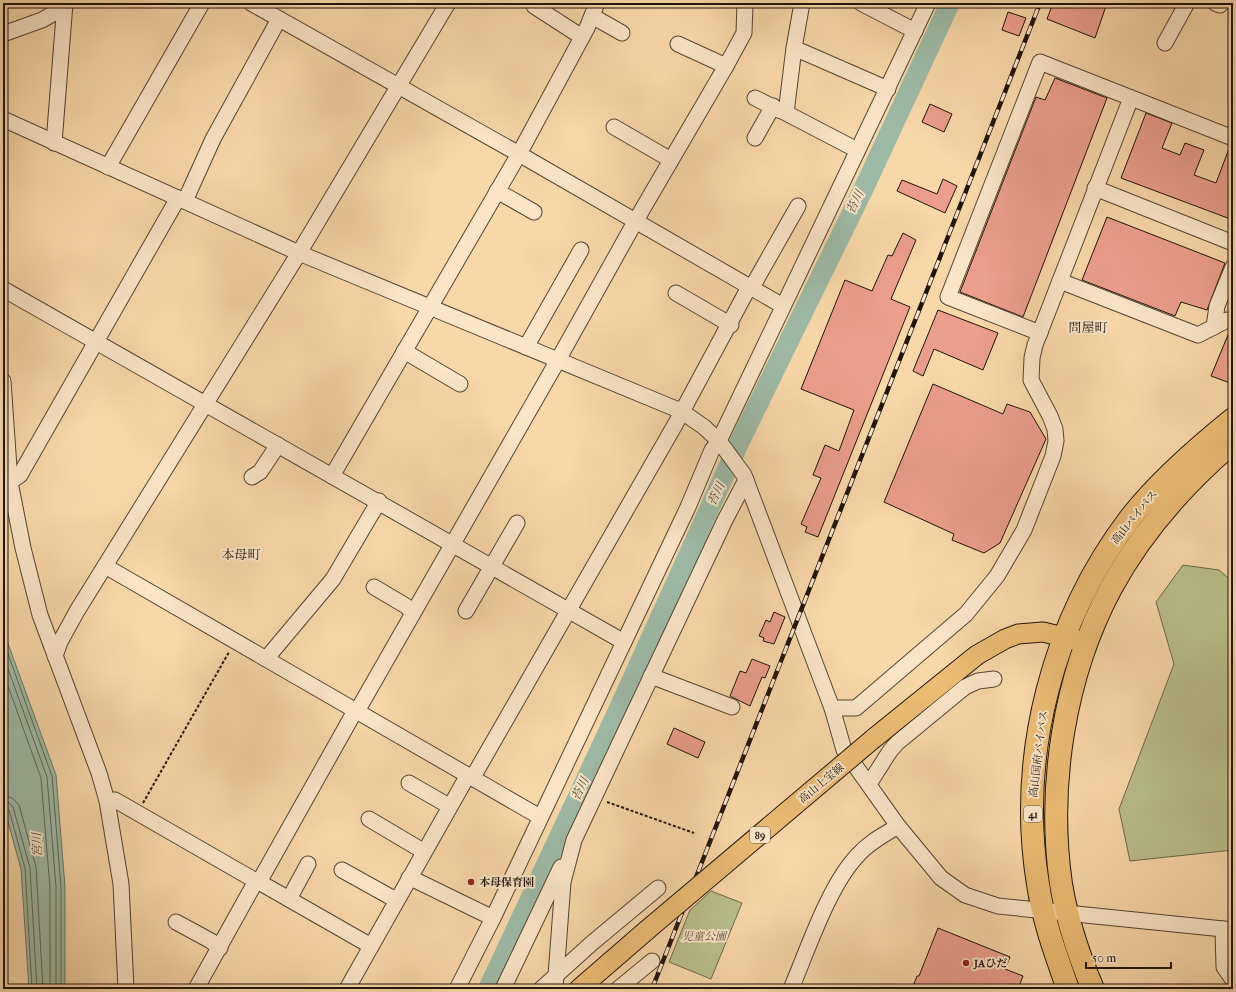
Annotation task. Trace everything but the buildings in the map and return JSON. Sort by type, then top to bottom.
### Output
[{"type":"highway","name":"高山バイパス","points":[[1064,637],[1092,576],[1132,516],[1185,461],[1233,419]]},
{"type":"highway","name":"高山バイパス","points":[[1086,643],[1111,588],[1131,555],[1170,504],[1231,446]]},
{"type":"highway","name":"高山国府バイパス","points":[[1064,637],[1048,687],[1041,720],[1033,787],[1034,851],[1038,884],[1043,912],[1068,989]]},
{"type":"highway","name":"高山国府バイパス","points":[[1086,643],[1064,731],[1057,798],[1058,857],[1068,914],[1093,989]]},
{"type":"main road","name":"高山上宝線","points":[[579,989],[873,739],[976,655],[992,645],[1018,634],[1032,632],[1043,632],[1086,643]]},
{"type":"street","points":[[108,167],[202,3]]},
{"type":"street","points":[[251,3],[519,154],[783,306]]},
{"type":"street","points":[[55,656],[66,630],[299,253],[448,3]]},
{"type":"street","points":[[196,989],[360,706],[558,360],[635,222],[726,66],[744,33],[745,3]]},
{"type":"street","points":[[756,138],[779,110],[794,48],[802,3]]},
{"type":"street","points":[[861,3],[915,31]]},
{"type":"street","points":[[457,989],[493,918],[688,507],[712,450],[720,442],[783,306],[928,3]]},
{"type":"street","points":[[1165,43],[1187,3]]},
{"type":"street","points":[[1215,3],[1220,5],[1222,3]]},
{"type":"street","points":[[54,143],[65,5]]},
{"type":"street","points":[[3,34],[42,20],[65,5]]},
{"type":"street","points":[[534,6],[582,37]]},
{"type":"street","points":[[332,476],[429,306],[519,154],[595,10],[622,33]]},
{"type":"street","points":[[10,482],[20,475],[96,342],[181,199],[279,19]]},
{"type":"street","points":[[678,44],[726,66]]},
{"type":"street","points":[[794,48],[888,88]]},
{"type":"street","points":[[1037,339],[948,297],[1040,62],[1233,138]]},
{"type":"street","points":[[755,98],[857,150]]},
{"type":"street","points":[[832,708],[856,708],[947,632],[979,599],[997,576],[1024,530],[1053,456],[1056,441],[1055,429],[1031,380],[1032,358],[1037,339],[1131,98]]},
{"type":"street","points":[[3,118],[54,143],[299,253],[526,346],[681,412],[704,427],[720,442],[736,462],[745,478],[832,708],[844,750],[898,826],[941,878],[965,895],[979,901],[998,906],[1043,912],[1228,930],[1224,967],[1233,980]]},
{"type":"street","points":[[614,127],[671,160]]},
{"type":"street","points":[[1095,188],[1233,242]]},
{"type":"street","points":[[497,191],[534,212]]},
{"type":"street","points":[[347,989],[423,851],[449,806],[470,776],[568,610],[798,206]]},
{"type":"street","points":[[526,346],[581,250]]},
{"type":"street","points":[[1214,327],[1217,306],[1233,267]]},
{"type":"street","points":[[1060,280],[1198,335],[1228,320],[1233,322]]},
{"type":"street","points":[[3,289],[624,642]]},
{"type":"street","points":[[676,293],[731,325]]},
{"type":"street","points":[[404,351],[460,384]]},
{"type":"street","points":[[3,381],[10,482],[23,548],[37,602],[55,656],[99,773],[107,801],[119,866],[126,989]]},
{"type":"street","points":[[252,477],[260,472],[278,445]]},
{"type":"street","points":[[503,989],[745,478]]},
{"type":"street","points":[[266,659],[333,580],[379,502]]},
{"type":"street","points":[[466,611],[517,523]]},
{"type":"street","points":[[105,566],[540,817]]},
{"type":"street","points":[[374,587],[406,606],[413,613]]},
{"type":"street","points":[[651,676],[732,707]]},
{"type":"street","points":[[869,784],[897,743],[965,687],[978,681],[994,679]]},
{"type":"street","points":[[409,783],[449,806]]},
{"type":"street","points":[[107,801],[115,800],[138,812],[257,882],[371,946]]},
{"type":"street","points":[[369,819],[423,851]]},
{"type":"street","points":[[791,989],[829,902],[847,869],[870,844],[898,826]]},
{"type":"street","points":[[556,983],[563,882],[574,840]]},
{"type":"street","points":[[289,899],[308,864]]},
{"type":"street","points":[[342,870],[396,900]]},
{"type":"street","points":[[408,878],[493,918]]},
{"type":"street","points":[[541,989],[556,983],[592,943],[658,888]]},
{"type":"street","points":[[176,922],[211,941],[220,948]]},
{"type":"street","points":[[618,989],[652,961]]},
{"type":"path","points":[[138,812],[236,641]]},
{"type":"path","points":[[594,798],[694,833]]},
{"type":"green space","points":[[1183,565],[1219,570],[1233,582],[1233,850],[1130,861],[1119,809],[1174,664],[1156,602]]},
{"type":"green space","name":"児童公園","points":[[711,891],[742,903],[711,979],[669,962],[690,910]]},
{"type":"water","name":"宮川","points":[[3,630],[56,775],[65,887],[65,989],[29,989],[21,869],[3,804]]},
{"type":"waterway","name":"苔川","points":[[488,989],[615,717],[739,443],[863,190],[950,3]]},
{"type":"railway","points":[[652,989],[1040,3]]},
{"type":"place","name":"本母保育園","points":[[471,882]]},
{"type":"place","name":"JAひだ","points":[[966,963]]},
{"type":"district","name":"問屋町","points":[[1088,327]]},
{"type":"district","name":"本母町","points":[[241,554]]}]
